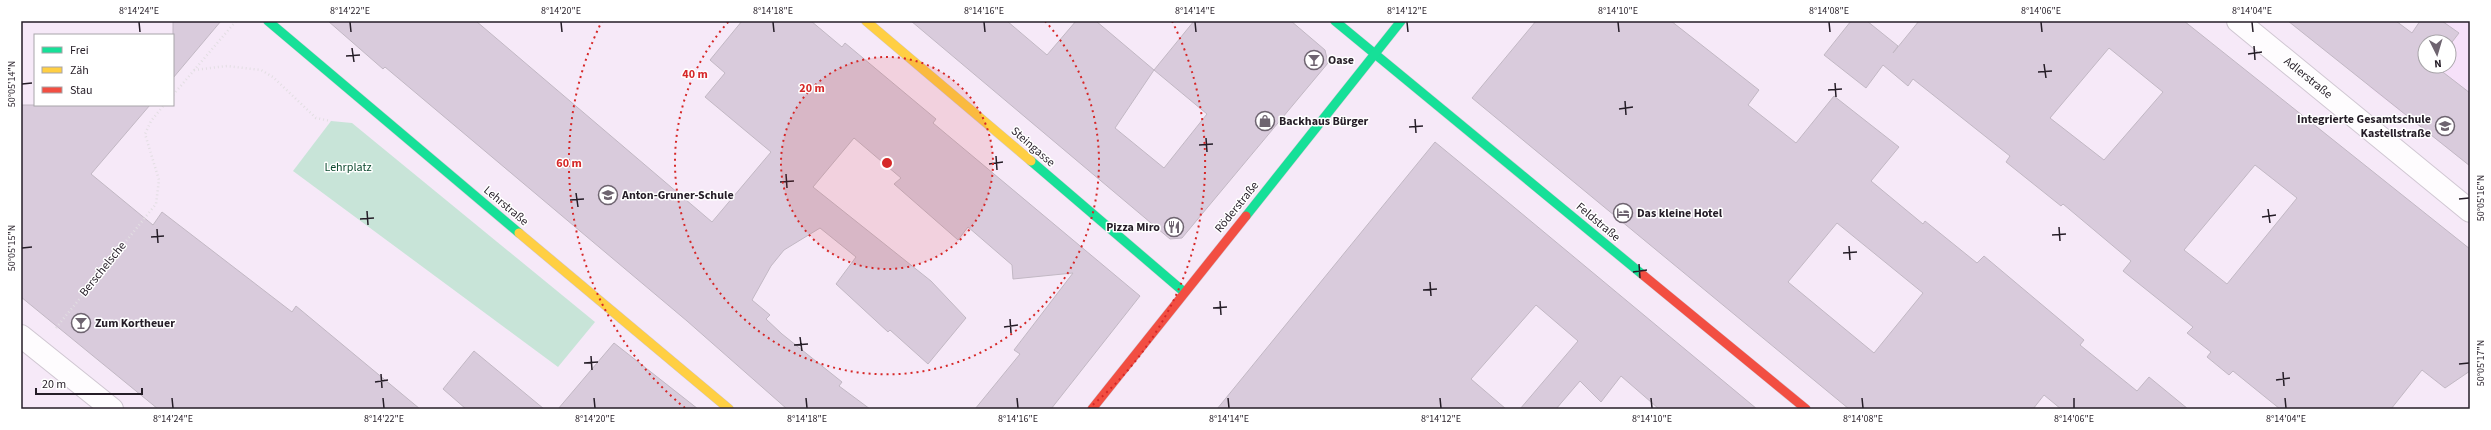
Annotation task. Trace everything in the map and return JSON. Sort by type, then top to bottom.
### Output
[{"type":"street","name":"Lehrstraße","points":[[268,21],[729,409]]},
{"type":"street","name":"Steingasse","points":[[866,21],[1184,292]]},
{"type":"street","name":"Feldstraße","points":[[1335,21],[1806,409]]},
{"type":"street","name":"Röderstraße","points":[[1092,409],[1401,21]]},
{"type":"street","name":"Adlerstraße","points":[[2238,21],[2470,211]]},
{"type":"street","points":[[21,336],[112,409]]},
{"type":"path","points":[[174,94],[236,21]]},
{"type":"path","points":[[194,70],[227,66],[261,70],[272,77],[316,118],[331,121]]},
{"type":"path","name":"Berschelsche","points":[[38,350],[156,204],[159,185],[145,134],[151,120],[163,106]]},
{"type":"shaded area","name":"Integrierte Gesamtschule Kastellstraße","points":[[2420,21],[2470,21],[2470,166],[2369,87]]},
{"type":"green space","name":"Lehrplatz","points":[[331,121],[352,123],[595,322],[558,367],[293,171]]},
{"type":"building","points":[[173,21],[221,21],[174,77]]},
{"type":"building","points":[[328,21],[476,21],[712,222],[771,152],[705,97],[725,73],[710,60],[742,21],[811,21],[842,47],[845,43],[936,119],[933,123],[1140,296],[1051,409],[975,409],[1020,354],[1014,350],[1073,273],[1013,279],[1012,265],[968,227],[958,240],[894,184],[901,178],[854,138],[813,187],[931,281],[966,318],[928,364],[890,330],[888,332],[836,284],[856,257],[820,228],[784,250],[771,266],[752,300],[770,315],[766,319],[782,334],[842,382],[839,386],[870,409],[787,409],[687,321],[385,67],[383,69]]},
{"type":"building","points":[[911,21],[1007,21],[1047,55],[1076,21],[1096,21],[1154,70],[1194,21],[1291,21],[1325,50],[1328,63],[1182,238],[1170,239]],"holes":[[[1154,70],[1207,114],[1164,168],[1115,128]]]},
{"type":"building","points":[[1536,21],[1671,21],[1759,90],[1748,105],[1796,143],[1834,96],[1899,147],[1871,181],[1923,224],[1925,221],[1977,263],[1984,256],[2084,340],[2080,345],[2137,391],[2149,377],[2188,409],[2061,409],[2044,395],[2033,409],[1849,409],[1472,98]],"holes":[[[1837,223],[1923,293],[1874,353],[1788,282]]]},
{"type":"building","points":[[1851,21],[1867,21],[1898,46],[1893,53],[1919,21],[2184,21],[2470,249],[2470,371],[2445,388],[2422,370],[2391,409],[2280,409],[2233,371],[2229,375],[2207,357],[2211,352],[2187,333],[2193,327],[2123,271],[2131,261],[2063,204],[2061,206],[2006,162],[2010,156],[1913,79],[1908,86],[1883,65],[1866,88],[1824,55]],"holes":[[[2109,48],[2163,92],[2104,160],[2050,118]],[[2255,165],[2297,198],[2227,284],[2184,250]]]},
{"type":"building","name":"Integrierte Gesamtschule Kastellstraße","points":[[2288,21],[2396,21],[2412,33],[2420,21],[2442,21],[2459,33],[2457,36],[2457,34],[2417,34],[2417,74],[2445,74],[2470,93],[2470,166]]},
{"type":"building","points":[[21,105],[149,106],[91,174],[153,225],[162,212],[292,312],[296,306],[420,409],[158,409],[21,297]]},
{"type":"building","points":[[1435,142],[1757,409],[1659,409],[1621,376],[1601,402],[1580,381],[1556,409],[1520,409],[1578,341],[1536,305],[1471,379],[1506,409],[1217,409]]},
{"type":"building","points":[[614,343],[698,409],[558,409]]},
{"type":"building","points":[[474,351],[544,409],[466,409],[443,389]]},
{"type":"traffic: fast","points":[[268,21],[519,233]]},
{"type":"traffic: fast","points":[[1335,21],[1643,275]]},
{"type":"traffic: fast","points":[[1246,216],[1401,21]]},
{"type":"traffic: fast","points":[[1031,161],[1184,292]]},
{"type":"traffic: slow","points":[[866,21],[1031,161]]},
{"type":"traffic: slow","points":[[519,233],[729,409]]},
{"type":"traffic: jam","points":[[1092,409],[1246,216]]},
{"type":"traffic: jam","points":[[1643,275],[1806,409]]},
{"type":"place","name":"Oase","points":[[1314,60]]},
{"type":"place","name":"Backhaus Bürger","points":[[1265,121]]},
{"type":"place","name":"Integrierte Gesamtschule Kastellstraße","points":[[2445,126]]},
{"type":"place","name":"Anton-Gruner-Schule","points":[[608,195]]},
{"type":"place","name":"Das kleine Hotel","points":[[1623,213]]},
{"type":"place","name":"Pizza Miro","points":[[1174,227]]},
{"type":"place","name":"Zum Kortheuer","points":[[81,323]]}]
